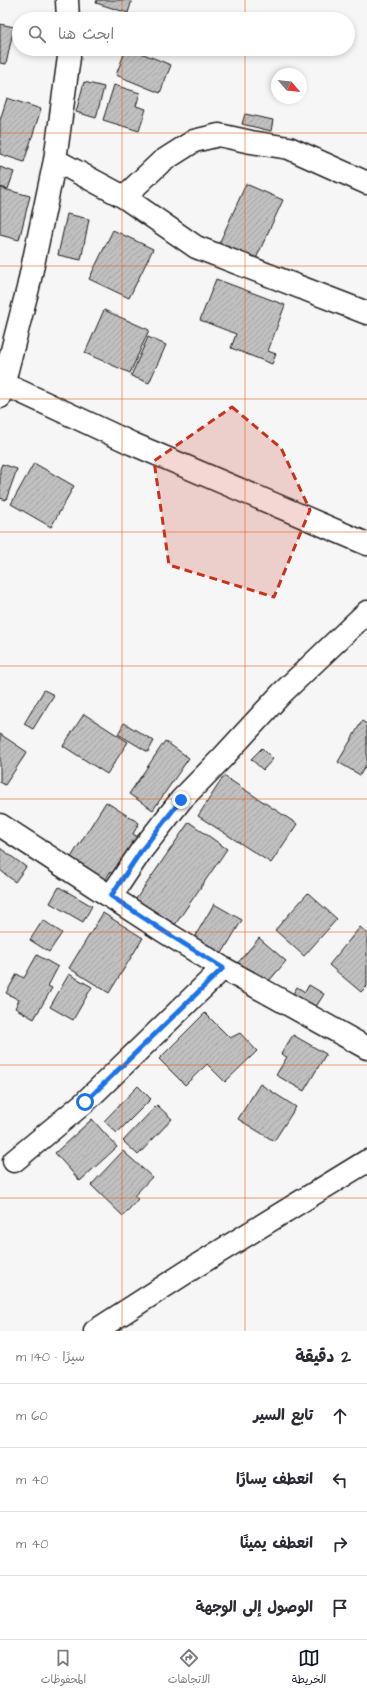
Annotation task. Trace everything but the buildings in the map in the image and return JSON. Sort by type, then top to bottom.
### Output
[{"type":"street","points":[[67,0],[68,12]]},
{"type":"street","points":[[69,56],[55,160],[28,288],[2,388],[367,544]]},
{"type":"street","points":[[124,197],[161,162],[194,141],[219,135],[289,148],[367,183]]},
{"type":"street","points":[[55,160],[124,197],[196,247],[367,313]]},
{"type":"street","points":[[111,896],[141,851],[181,800],[282,694],[367,612]]},
{"type":"street","points":[[0,825],[223,968],[367,1048]]},
{"type":"street","points":[[14,1161],[85,1102],[223,968]]},
{"type":"street","points":[[95,1331],[196,1266],[367,1161]]},
{"type":"highlighted area","points":[[232,407],[281,448],[310,510],[274,597],[169,565],[154,461]]},
{"type":"route","points":[[85,1102],[223,968],[111,896],[141,851],[181,800]]}]
